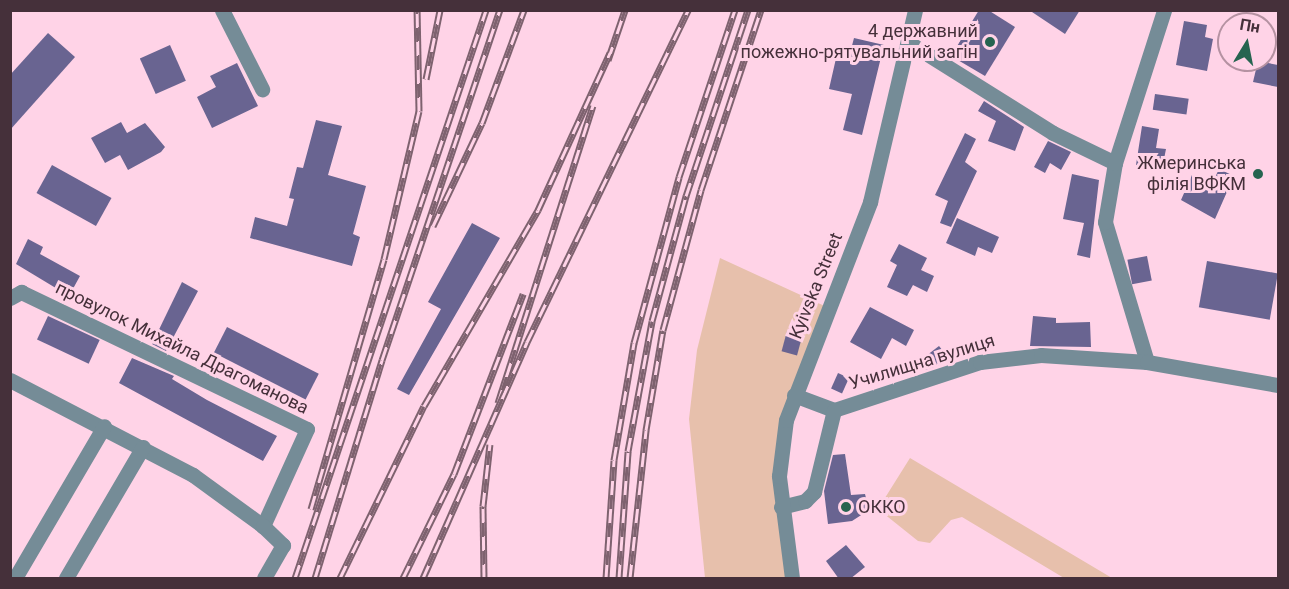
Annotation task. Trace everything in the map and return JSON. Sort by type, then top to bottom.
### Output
[{"type":"street","points":[[222,10],[262,89]]},
{"type":"street","name":"Kyivska Street","points":[[792,579],[781,507],[781,447],[794,395],[870,202],[915,10]]},
{"type":"street","points":[[1147,362],[1105,222],[1115,163],[1164,10]]},
{"type":"street","points":[[908,42],[1053,134],[1115,163]]},
{"type":"street","name":"провулок Михайла Драгоманова","points":[[10,298],[21,292],[307,429],[263,526]]},
{"type":"street","name":"Училищна вулиця","points":[[794,395],[834,410],[1009,357],[1147,362],[1278,385]]},
{"type":"street","points":[[11,382],[104,426],[194,475],[263,526],[283,545],[264,579]]},
{"type":"street","points":[[781,507],[805,501],[814,492],[834,410]]},
{"type":"street","points":[[15,579],[104,426]]},
{"type":"street","points":[[66,579],[143,447]]},
{"type":"shaded area","points":[[720,258],[829,308],[781,447],[792,578],[705,578],[689,419],[697,350]]},
{"type":"shaded area","points":[[910,458],[1112,578],[1064,578],[962,517],[951,520],[930,543],[918,541],[878,509]]},
{"type":"building","points":[[979,10],[988,10],[1015,27],[985,76],[951,56]]},
{"type":"building","points":[[1029,10],[1080,10],[1065,34]]},
{"type":"building","points":[[1184,21],[1207,25],[1205,37],[1213,39],[1207,71],[1176,65]]},
{"type":"building","points":[[48,33],[75,57],[10,130],[10,75]]},
{"type":"building","points":[[854,38],[884,45],[862,135],[843,130],[852,94],[829,89],[837,54],[849,57]]},
{"type":"building","points":[[170,45],[186,81],[156,94],[140,58]]},
{"type":"building","points":[[237,63],[258,106],[212,128],[197,97],[216,87],[210,76]]},
{"type":"building","points":[[1278,65],[1278,87],[1253,82],[1255,72],[1277,72]]},
{"type":"building","points":[[1155,94],[1189,99],[1186,115],[1153,110]]},
{"type":"building","points":[[984,101],[1024,127],[1015,151],[988,141],[996,121],[978,111]]},
{"type":"building","points":[[316,120],[342,126],[328,175],[366,186],[353,234],[360,237],[352,266],[250,238],[255,217],[287,226],[294,199],[289,198],[297,167],[303,168]]},
{"type":"building","points":[[121,122],[127,133],[145,123],[165,147],[161,152],[128,170],[120,155],[105,163],[91,138]]},
{"type":"building","points":[[1142,126],[1159,129],[1156,148],[1166,149],[1162,169],[1136,165]]},
{"type":"building","points":[[965,133],[976,139],[965,162],[977,171],[951,227],[940,223],[948,201],[935,195]]},
{"type":"building","points":[[1048,141],[1071,152],[1061,170],[1050,163],[1045,173],[1034,167]]},
{"type":"building","points":[[52,165],[111,198],[96,226],[36,193]]},
{"type":"building","points":[[1219,169],[1234,176],[1215,219],[1181,200],[1192,175],[1212,184]]},
{"type":"building","points":[[1072,174],[1099,180],[1090,258],[1077,255],[1084,223],[1063,219]]},
{"type":"building","points":[[957,218],[999,237],[992,253],[978,247],[975,256],[946,243]]},
{"type":"building","points":[[472,223],[500,238],[409,395],[397,389],[441,309],[428,302]]},
{"type":"building","points":[[28,239],[43,247],[40,254],[80,276],[69,296],[16,264]]},
{"type":"building","points":[[899,244],[927,258],[921,270],[934,276],[927,292],[913,285],[907,296],[887,287],[897,265],[890,261]]},
{"type":"building","points":[[1147,256],[1152,281],[1132,284],[1127,260]]},
{"type":"building","points":[[1207,261],[1278,274],[1270,320],[1199,307]]},
{"type":"building","points":[[182,282],[198,291],[166,351],[152,344]]},
{"type":"building","points":[[870,307],[914,330],[906,346],[892,338],[881,359],[850,342]]},
{"type":"building","points":[[48,316],[100,340],[89,364],[37,340]]},
{"type":"building","points":[[1033,316],[1056,318],[1056,323],[1090,322],[1091,347],[1030,346]]},
{"type":"building","points":[[227,327],[319,374],[306,400],[214,353]]},
{"type":"building","points":[[787,331],[802,335],[797,355],[782,351]]},
{"type":"building","points":[[939,346],[951,361],[925,370],[918,362]]},
{"type":"building","points":[[132,358],[174,376],[172,379],[207,400],[277,436],[263,461],[119,383]]},
{"type":"building","points":[[838,373],[849,378],[842,393],[831,389]]},
{"type":"building","points":[[845,454],[851,495],[865,494],[869,510],[852,521],[828,524],[824,491],[833,455]]},
{"type":"building","points":[[846,545],[865,567],[850,579],[839,579],[826,561]]},
{"type":"railway","points":[[311,509],[384,259],[419,111],[417,10]]},
{"type":"railway","points":[[426,79],[440,10]]},
{"type":"railway","points":[[295,578],[486,10]]},
{"type":"railway","points":[[315,578],[382,360],[500,10]]},
{"type":"railway","points":[[433,226],[482,123],[524,10]]},
{"type":"railway","points":[[608,60],[625,10]]},
{"type":"railway","points":[[423,578],[527,342],[688,10]]},
{"type":"railway","points":[[606,578],[614,460],[634,343],[679,177],[735,10]]},
{"type":"railway","points":[[619,578],[628,451],[652,321],[686,196],[748,10]]},
{"type":"railway","points":[[630,578],[646,430],[663,330],[701,190],[761,10]]},
{"type":"railway","points":[[340,578],[424,406],[538,210],[610,53]]},
{"type":"railway","points":[[498,403],[593,106]]},
{"type":"railway","points":[[403,578],[454,474],[523,294]]},
{"type":"railway","points":[[484,578],[483,506],[490,444]]},
{"type":"place","name":"4 державний пожежно-рятувальний загін","points":[[990,42]]},
{"type":"place","name":"Жмеринська філія ВФКМ","points":[[1258,174]]},
{"type":"place","name":"ОККО","points":[[846,507]]}]
